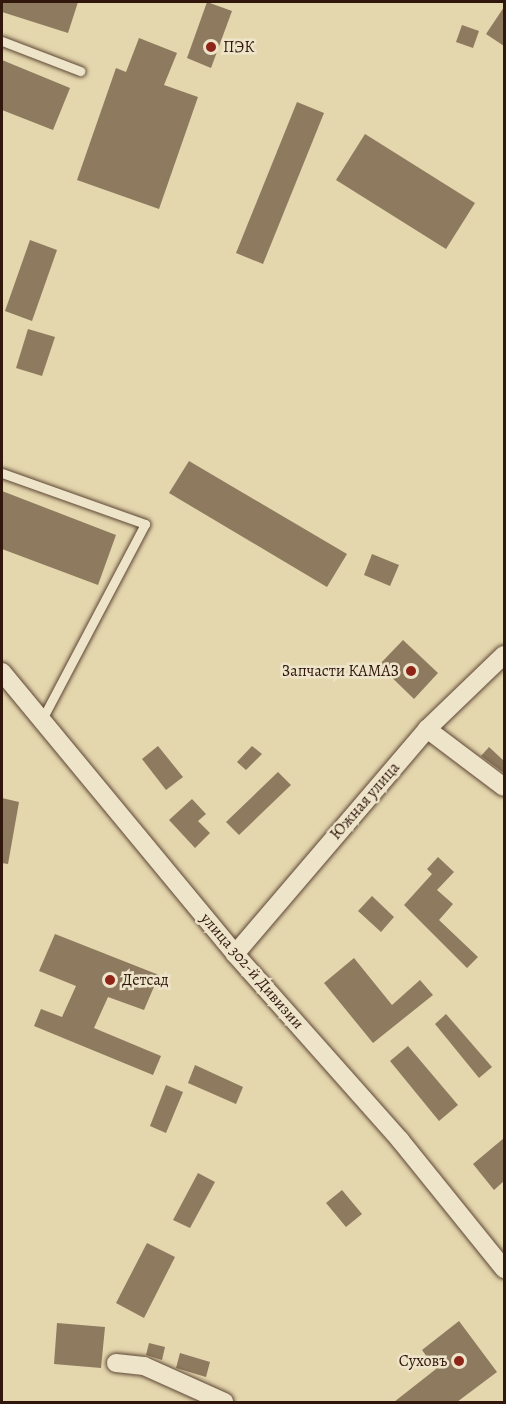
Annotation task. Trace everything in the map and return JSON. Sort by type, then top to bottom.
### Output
[{"type":"street","name":"Южная улица","points":[[235,954],[427,729],[503,659]]},
{"type":"street","name":"улица 302-й Дивизии","points":[[2,672],[235,954],[400,1140],[504,1269]]},
{"type":"street","points":[[427,729],[504,787]]},
{"type":"street","points":[[116,1363],[144,1366],[224,1402]]},
{"type":"lane","points":[[2,41],[80,71]]},
{"type":"lane","points":[[2,473],[145,524],[42,719]]},
{"type":"building","points":[[2,2],[78,2],[68,33],[2,12]]},
{"type":"building","points":[[207,2],[232,11],[211,68],[187,58]]},
{"type":"building","points":[[504,7],[504,46],[486,34]]},
{"type":"building","points":[[462,25],[479,31],[473,48],[456,42]]},
{"type":"building","points":[[139,38],[177,53],[164,85],[198,97],[159,209],[77,180],[116,68],[126,72]]},
{"type":"building","points":[[2,60],[70,88],[53,130],[2,110]]},
{"type":"building","points":[[297,102],[324,113],[263,264],[236,253]]},
{"type":"building","points":[[365,134],[475,203],[446,249],[336,180]]},
{"type":"building","points":[[30,240],[57,250],[32,321],[5,311]]},
{"type":"building","points":[[28,329],[55,337],[42,376],[16,368]]},
{"type":"building","points":[[189,461],[347,554],[327,587],[169,493]]},
{"type":"building","points":[[2,491],[116,535],[98,585],[2,549]]},
{"type":"building","points":[[372,554],[399,565],[390,586],[364,575]]},
{"type":"building","points":[[403,640],[438,673],[414,699],[379,665]]},
{"type":"building","points":[[158,746],[183,777],[166,790],[142,759]]},
{"type":"building","points":[[252,746],[262,754],[246,770],[237,762]]},
{"type":"building","points":[[489,747],[504,761],[504,773],[481,756]]},
{"type":"building","points":[[278,772],[291,785],[239,835],[226,822]]},
{"type":"building","points":[[2,798],[19,802],[8,864],[2,863]]},
{"type":"building","points":[[192,799],[206,814],[198,821],[210,833],[195,848],[169,820]]},
{"type":"building","points":[[438,857],[454,872],[437,890],[453,904],[439,920],[478,957],[467,968],[404,905],[432,874],[427,869]]},
{"type":"building","points":[[372,896],[394,917],[381,932],[358,911]]},
{"type":"building","name":"Детсад","points":[[55,934],[159,975],[144,1010],[108,997],[94,1028],[161,1056],[153,1075],[34,1026],[41,1009],[62,1017],[76,986],[39,971]]},
{"type":"building","points":[[354,958],[392,1005],[420,980],[433,995],[373,1043],[324,983]]},
{"type":"building","points":[[446,1014],[492,1067],[479,1078],[435,1024]]},
{"type":"building","points":[[408,1046],[458,1105],[439,1121],[390,1061]]},
{"type":"building","points":[[195,1065],[243,1087],[236,1104],[188,1083]]},
{"type":"building","points":[[166,1085],[183,1092],[166,1133],[150,1126]]},
{"type":"building","points":[[504,1138],[504,1181],[494,1190],[473,1164]]},
{"type":"building","points":[[198,1173],[215,1182],[190,1228],[173,1220]]},
{"type":"building","points":[[342,1190],[362,1214],[346,1227],[326,1203]]},
{"type":"building","points":[[147,1243],[175,1257],[144,1318],[116,1303]]},
{"type":"building","name":"Суховъ","points":[[459,1321],[497,1372],[457,1402],[394,1402],[436,1369],[422,1350]]},
{"type":"building","points":[[57,1323],[105,1327],[101,1368],[54,1364]]},
{"type":"building","points":[[149,1343],[165,1347],[162,1360],[146,1355]]},
{"type":"building","points":[[180,1353],[210,1362],[206,1377],[176,1368]]},
{"type":"place","name":"ПЭК","points":[[211,47]]},
{"type":"place","name":"Запчасти КАМАЗ","points":[[411,671]]},
{"type":"place","name":"Детсад","points":[[110,980]]},
{"type":"place","name":"Суховъ","points":[[459,1361]]}]
